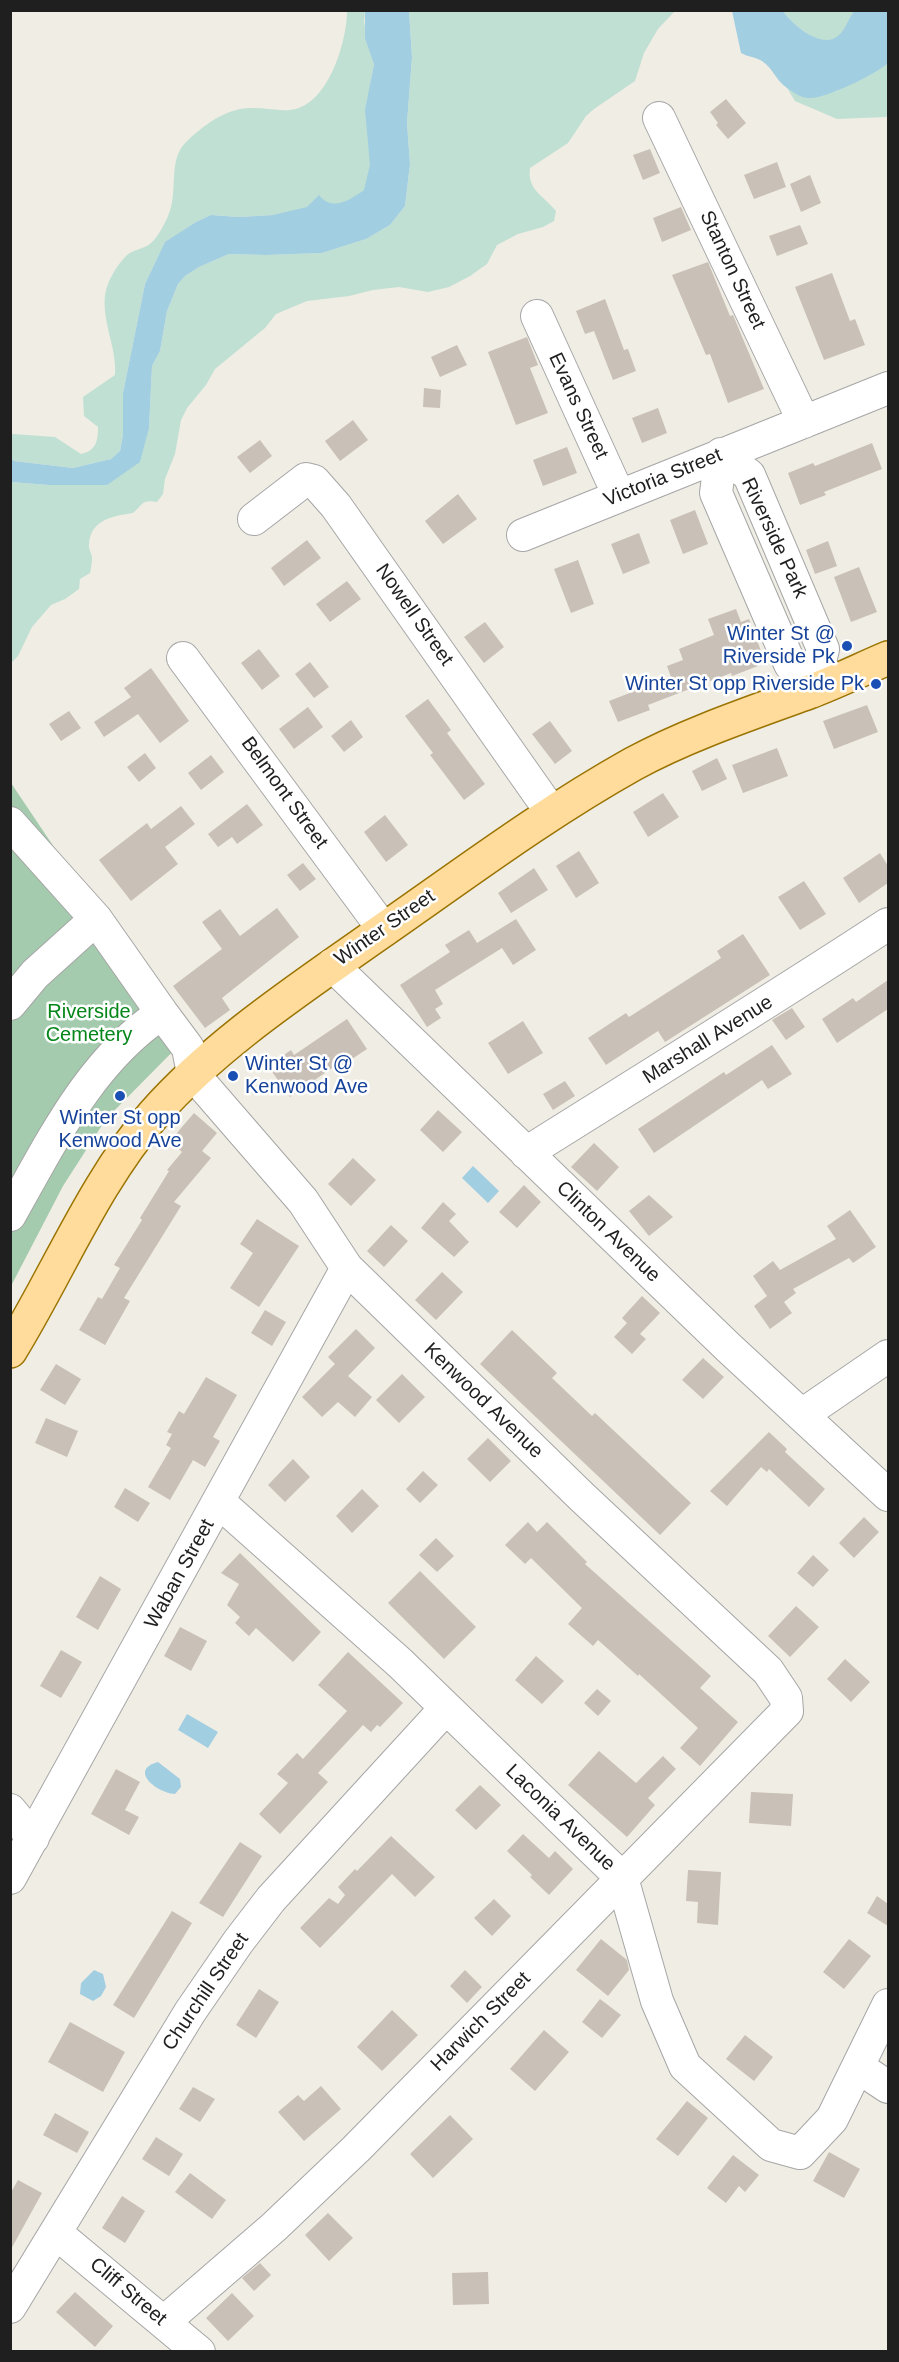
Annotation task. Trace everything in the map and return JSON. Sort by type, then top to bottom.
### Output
[{"type":"main road","name":"Winter Street","points":[[10,1351],[128,1147],[153,1115],[206,1061],[332,965],[552,813],[635,763],[731,721],[813,691],[888,658]]},
{"type":"street","name":"Stanton Street","points":[[659,118],[804,422]]},
{"type":"street","name":"Evans Street","points":[[537,316],[619,496]]},
{"type":"street","name":"Victoria Street","points":[[523,535],[888,388]]},
{"type":"street","name":"Riverside Park","points":[[721,454],[716,493],[790,664],[813,691]]},
{"type":"street","name":"Nowell Street","points":[[254,519],[306,479],[314,481],[336,506],[381,568],[552,813]]},
{"type":"street","name":"Belmont Street","points":[[183,658],[384,930]]},
{"type":"street","points":[[16,836],[96,919],[188,1048],[193,1074]]},
{"type":"street","points":[[10,1004],[35,974],[96,919]]},
{"type":"street","name":"Marshall Avenue","points":[[526,1153],[711,1036],[776,998],[888,924]]},
{"type":"street","name":"Clinton Avenue","points":[[332,965],[526,1153],[888,1495]]},
{"type":"street","points":[[10,1215],[82,1091],[107,1060],[137,1030],[162,1013]]},
{"type":"street","name":"Kenwood Avenue","points":[[193,1074],[303,1202],[347,1269],[582,1497],[768,1671],[786,1698],[787,1711]]},
{"type":"street","name":"Waban Street","points":[[10,1878],[347,1269]]},
{"type":"street","points":[[802,1415],[888,1356]]},
{"type":"street","name":"Laconia Avenue","points":[[219,1502],[400,1663],[622,1878],[657,2001],[685,2066],[771,2145],[800,2153],[832,2119],[858,2067]]},
{"type":"street","name":"Churchill Street","points":[[10,2307],[190,2012],[238,1942],[271,1899],[445,1709]]},
{"type":"street","name":"Harwich Street","points":[[164,2322],[274,2227],[356,2149],[787,1711]]},
{"type":"street","points":[[10,1810],[33,1838]]},
{"type":"street","points":[[888,2005],[858,2067],[888,2086]]},
{"type":"street","name":"Cliff Street","points":[[56,2233],[199,2352]]},
{"type":"green space","points":[[347,11],[365,11],[364,22],[374,64],[370,85],[381,128],[358,220],[273,215],[239,217],[211,215],[196,222],[165,243],[145,284],[123,393],[123,435],[120,451],[111,459],[73,468],[14,461],[11,458],[10,435],[13,434],[55,437],[81,454],[93,448],[97,441],[98,427],[84,416],[83,397],[115,375],[114,355],[106,316],[106,290],[123,259],[151,243],[163,226],[171,207],[175,167],[180,150],[200,129],[234,110],[258,108],[290,110],[303,106],[315,97],[333,71],[339,55]]},
{"type":"green space","points":[[409,11],[675,11],[658,29],[644,53],[635,81],[586,116],[568,143],[530,168],[533,187],[556,211],[554,221],[543,227],[518,234],[497,245],[487,264],[449,287],[428,292],[399,287],[373,290],[349,296],[307,301],[276,314],[265,328],[215,369],[181,420],[175,454],[165,479],[163,494],[157,502],[145,502],[133,513],[105,520],[94,529],[89,544],[92,558],[90,573],[80,579],[79,589],[51,605],[32,627],[18,656],[11,663],[11,482],[49,485],[107,485],[149,428],[152,366],[160,351],[167,311],[178,284],[185,276],[199,267],[229,254],[322,253],[366,239],[390,225],[405,206],[410,164],[407,123],[412,57]]},
{"type":"green space","points":[[783,11],[854,11],[839,36],[832,40],[824,40],[800,29]]},
{"type":"green space","points":[[888,63],[888,115],[886,117],[837,119],[795,101],[787,88],[803,97],[837,91]]},
{"type":"green space","name":"Riverside Cemetery","points":[[11,783],[64,862],[193,1031],[106,1119],[63,1186],[11,1286]]},
{"type":"water","points":[[365,11],[409,11],[412,57],[407,123],[410,164],[405,206],[390,225],[366,239],[322,253],[229,254],[185,276],[178,284],[167,311],[160,351],[152,366],[149,428],[140,462],[107,485],[49,485],[11,482],[11,458],[14,461],[73,468],[111,459],[120,451],[123,435],[123,393],[145,284],[165,242],[211,215],[239,217],[273,215],[307,207],[319,195],[324,200],[335,204],[364,190],[370,165],[365,110],[374,64],[365,38]]},
{"type":"water","points":[[732,11],[783,11],[800,29],[824,40],[839,35],[854,11],[888,11],[888,63],[837,91],[816,98],[803,97],[783,85],[762,61],[741,53]]},
{"type":"water","points":[[473,1166],[499,1191],[488,1203],[462,1178]]},
{"type":"water","points":[[187,1714],[218,1732],[208,1748],[178,1730]]},
{"type":"water","points":[[158,1762],[180,1779],[181,1787],[175,1794],[154,1786],[145,1775],[145,1770],[149,1766]]},
{"type":"water","points":[[94,1970],[103,1974],[106,1987],[101,1996],[93,2001],[80,1994],[81,1983]]},
{"type":"building","points":[[726,99],[746,123],[728,139],[716,125],[718,123],[710,112]]},
{"type":"building","points":[[650,149],[660,173],[643,180],[633,155]]},
{"type":"building","points":[[777,162],[786,187],[754,199],[744,175]]},
{"type":"building","points":[[810,175],[821,203],[801,212],[790,184]]},
{"type":"building","points":[[681,207],[691,230],[662,242],[653,218]]},
{"type":"building","points":[[800,225],[808,244],[777,256],[769,236]]},
{"type":"building","points":[[708,262],[764,389],[728,403],[710,354],[706,355],[672,275]]},
{"type":"building","points":[[832,273],[850,321],[855,319],[865,345],[824,360],[795,287]]},
{"type":"building","points":[[605,299],[624,350],[628,349],[636,371],[613,380],[594,331],[585,334],[576,311]]},
{"type":"building","points":[[527,337],[538,365],[530,368],[548,413],[516,425],[488,352]]},
{"type":"building","points":[[457,345],[467,365],[440,377],[431,357]]},
{"type":"building","points":[[424,388],[441,390],[440,408],[423,407]]},
{"type":"building","points":[[658,408],[667,433],[642,443],[632,418]]},
{"type":"building","points":[[353,420],[368,440],[340,461],[325,441]]},
{"type":"building","points":[[260,440],[272,456],[250,473],[237,457]]},
{"type":"building","points":[[872,443],[882,469],[824,492],[826,495],[800,505],[788,473],[813,463],[815,466]]},
{"type":"building","points":[[567,447],[577,473],[543,486],[533,460]]},
{"type":"building","points":[[458,494],[477,519],[443,544],[425,521]]},
{"type":"building","points":[[695,510],[708,544],[683,554],[670,520]]},
{"type":"building","points":[[639,533],[650,563],[623,574],[611,544]]},
{"type":"building","points":[[307,540],[321,558],[284,586],[271,568]]},
{"type":"building","points":[[828,541],[837,566],[815,574],[806,550]]},
{"type":"building","points":[[578,560],[594,604],[571,613],[554,569]]},
{"type":"building","points":[[859,567],[877,612],[851,622],[834,577]]},
{"type":"building","points":[[347,581],[361,599],[330,622],[316,604]]},
{"type":"building","points":[[736,609],[741,622],[749,619],[761,651],[754,654],[758,666],[732,676],[731,673],[648,705],[650,710],[618,722],[609,701],[671,677],[667,666],[683,660],[679,649],[714,635],[708,619]]},
{"type":"building","points":[[485,622],[504,647],[484,663],[464,637]]},
{"type":"building","points":[[259,649],[280,676],[262,690],[241,663]]},
{"type":"building","points":[[310,662],[329,687],[314,698],[295,674]]},
{"type":"building","points":[[151,668],[189,721],[160,743],[138,714],[104,737],[94,722],[131,697],[124,688]]},
{"type":"building","points":[[428,699],[451,730],[447,733],[485,784],[464,800],[430,755],[433,753],[405,716]]},
{"type":"building","points":[[867,705],[878,732],[834,749],[823,721]]},
{"type":"building","points":[[308,707],[323,727],[294,749],[279,729]]},
{"type":"building","points":[[69,711],[81,728],[61,741],[49,724]]},
{"type":"building","points":[[351,720],[363,737],[344,752],[331,736]]},
{"type":"building","points":[[550,721],[572,751],[555,764],[532,734]]},
{"type":"building","points":[[777,748],[788,776],[743,793],[732,765]]},
{"type":"building","points":[[145,753],[156,768],[139,782],[127,767]]},
{"type":"building","points":[[211,755],[224,772],[201,790],[188,773]]},
{"type":"building","points":[[717,758],[727,779],[702,791],[692,771]]},
{"type":"building","points":[[663,793],[679,817],[648,837],[633,812]]},
{"type":"building","points":[[247,804],[263,825],[237,844],[232,837],[218,847],[208,834]]},
{"type":"building","points":[[181,806],[195,824],[165,847],[178,864],[131,901],[99,860],[147,823],[151,829]]},
{"type":"building","points":[[385,815],[408,845],[386,862],[364,832]]},
{"type":"building","points":[[579,851],[599,883],[576,898],[556,866]]},
{"type":"building","points":[[880,853],[888,866],[888,883],[859,903],[843,878]]},
{"type":"building","points":[[303,863],[316,879],[300,891],[287,875]]},
{"type":"building","points":[[534,868],[548,890],[511,913],[498,893]]},
{"type":"building","points":[[804,881],[826,914],[800,930],[778,897]]},
{"type":"building","points":[[277,908],[299,937],[222,998],[230,1010],[205,1028],[173,986],[222,949],[202,922],[220,909],[240,936]]},
{"type":"building","points":[[516,919],[536,950],[513,965],[502,948],[435,990],[443,1004],[435,1009],[441,1018],[427,1027],[400,985],[450,952],[445,945],[469,930],[477,943]]},
{"type":"building","points":[[743,934],[770,975],[665,1042],[658,1031],[606,1065],[588,1038],[626,1013],[629,1017],[721,958],[717,951]]},
{"type":"building","points":[[888,980],[888,1009],[837,1043],[822,1019],[853,998],[856,1002]]},
{"type":"building","points":[[792,1008],[805,1027],[786,1040],[772,1020]]},
{"type":"building","points":[[347,1019],[367,1049],[334,1071],[332,1068],[290,1097],[268,1066],[291,1050],[294,1055]]},
{"type":"building","points":[[523,1021],[543,1053],[508,1074],[488,1043]]},
{"type":"building","points":[[772,1045],[792,1074],[768,1089],[762,1080],[654,1153],[638,1129],[724,1072],[726,1075]]},
{"type":"building","points":[[565,1081],[575,1096],[553,1110],[543,1094]]},
{"type":"building","points":[[438,1110],[462,1132],[443,1152],[420,1130]]},
{"type":"building","points":[[194,1113],[217,1133],[202,1151],[211,1158],[174,1202],[181,1206],[124,1298],[130,1301],[105,1345],[79,1330],[98,1297],[102,1299],[120,1268],[114,1265],[142,1220],[140,1218],[169,1171],[167,1170],[182,1152],[170,1141]]},
{"type":"building","points":[[594,1143],[619,1167],[597,1191],[571,1167]]},
{"type":"building","points":[[353,1158],[376,1180],[351,1206],[328,1184]]},
{"type":"building","points":[[524,1185],[541,1202],[517,1228],[499,1212]]},
{"type":"building","points":[[649,1195],[673,1217],[649,1236],[629,1211]]},
{"type":"building","points":[[443,1202],[456,1214],[449,1221],[469,1242],[454,1257],[421,1228]]},
{"type":"building","points":[[850,1210],[876,1247],[853,1263],[849,1258],[793,1289],[796,1293],[784,1302],[792,1313],[770,1329],[754,1306],[767,1296],[753,1276],[773,1261],[780,1270],[836,1239],[827,1226]]},
{"type":"building","points":[[257,1219],[299,1246],[259,1307],[230,1288],[253,1253],[240,1244]]},
{"type":"building","points":[[391,1225],[408,1241],[384,1267],[367,1251]]},
{"type":"building","points":[[442,1272],[463,1292],[436,1320],[415,1300]]},
{"type":"building","points":[[642,1296],[660,1313],[640,1334],[646,1339],[632,1354],[614,1337],[627,1323],[622,1318]]},
{"type":"building","points":[[265,1310],[286,1322],[272,1346],[251,1333]]},
{"type":"building","points":[[356,1329],[375,1348],[348,1376],[372,1397],[355,1417],[338,1402],[322,1417],[302,1397],[335,1364],[328,1357]]},
{"type":"building","points":[[512,1330],[557,1373],[552,1378],[592,1416],[595,1413],[691,1503],[660,1535],[480,1364]]},
{"type":"building","points":[[703,1358],[724,1377],[703,1399],[682,1380]]},
{"type":"building","points":[[56,1364],[81,1379],[65,1405],[40,1390]]},
{"type":"building","points":[[402,1374],[425,1397],[399,1423],[376,1400]]},
{"type":"building","points":[[206,1377],[237,1395],[213,1437],[220,1441],[205,1467],[193,1460],[170,1500],[148,1487],[171,1448],[166,1445],[172,1434],[167,1432],[179,1411],[184,1414]]},
{"type":"building","points":[[46,1418],[78,1431],[67,1457],[35,1443]]},
{"type":"building","points":[[769,1432],[787,1449],[785,1452],[825,1489],[809,1507],[769,1469],[767,1472],[761,1467],[727,1506],[710,1491]]},
{"type":"building","points":[[488,1438],[511,1461],[490,1482],[467,1459]]},
{"type":"building","points":[[293,1459],[310,1477],[285,1502],[268,1485]]},
{"type":"building","points":[[423,1471],[438,1485],[420,1503],[406,1489]]},
{"type":"building","points":[[125,1488],[150,1503],[138,1522],[114,1507]]},
{"type":"building","points":[[362,1489],[379,1506],[352,1533],[336,1516]]},
{"type":"building","points":[[864,1517],[879,1532],[854,1558],[839,1543]]},
{"type":"building","points":[[528,1522],[537,1532],[547,1522],[587,1562],[585,1564],[711,1676],[700,1688],[738,1722],[700,1766],[680,1748],[698,1728],[598,1640],[593,1646],[568,1624],[582,1608],[531,1558],[525,1564],[505,1545]]},
{"type":"building","points":[[436,1538],[454,1556],[437,1572],[419,1555]]},
{"type":"building","points":[[240,1553],[321,1632],[293,1662],[256,1628],[249,1636],[235,1623],[240,1617],[227,1605],[239,1584],[221,1573]]},
{"type":"building","points":[[813,1555],[829,1570],[813,1587],[797,1573]]},
{"type":"building","points":[[420,1571],[476,1627],[444,1659],[388,1603]]},
{"type":"building","points":[[100,1576],[121,1589],[98,1630],[76,1617]]},
{"type":"building","points":[[796,1606],[819,1627],[790,1657],[768,1636]]},
{"type":"building","points":[[180,1627],[207,1641],[191,1671],[164,1656]]},
{"type":"building","points":[[61,1650],[82,1662],[61,1698],[40,1686]]},
{"type":"building","points":[[348,1652],[403,1703],[380,1727],[377,1725],[371,1732],[363,1725],[318,1773],[328,1782],[280,1834],[259,1814],[288,1783],[277,1774],[297,1753],[303,1759],[347,1711],[318,1685]]},
{"type":"building","points":[[536,1656],[564,1681],[542,1704],[515,1680]]},
{"type":"building","points":[[845,1659],[870,1682],[851,1702],[827,1679]]},
{"type":"building","points":[[597,1689],[611,1701],[598,1716],[584,1703]]},
{"type":"building","points":[[599,1751],[636,1783],[663,1756],[676,1769],[648,1798],[655,1805],[627,1837],[568,1785]]},
{"type":"building","points":[[116,1769],[140,1782],[125,1810],[139,1817],[129,1835],[91,1814]]},
{"type":"building","points":[[480,1785],[501,1805],[476,1830],[455,1810]]},
{"type":"building","points":[[751,1792],[793,1794],[791,1826],[749,1823]]},
{"type":"building","points":[[523,1834],[549,1858],[555,1851],[573,1869],[549,1895],[507,1851]]},
{"type":"building","points":[[391,1836],[435,1877],[415,1897],[392,1874],[320,1948],[300,1928],[329,1898],[338,1904],[345,1895],[338,1887]]},
{"type":"building","points":[[240,1842],[262,1856],[223,1917],[199,1903]]},
{"type":"building","points":[[688,1870],[721,1872],[718,1925],[697,1923],[698,1902],[686,1901]]},
{"type":"building","points":[[877,1896],[888,1904],[888,1926],[867,1913]]},
{"type":"building","points":[[494,1899],[511,1916],[492,1936],[474,1918]]},
{"type":"building","points":[[172,1911],[192,1923],[134,2018],[113,2005]]},
{"type":"building","points":[[601,1939],[627,1960],[629,1970],[608,1996],[576,1970]]},
{"type":"building","points":[[849,1939],[871,1956],[844,1989],[823,1972]]},
{"type":"building","points":[[465,1970],[482,1987],[467,2003],[450,1986]]},
{"type":"building","points":[[259,1989],[279,2002],[256,2038],[236,2025]]},
{"type":"building","points":[[600,1999],[621,2015],[602,2038],[582,2022]]},
{"type":"building","points":[[392,2010],[418,2035],[382,2071],[357,2047]]},
{"type":"building","points":[[70,2022],[125,2052],[103,2092],[48,2062]]},
{"type":"building","points":[[544,2030],[569,2052],[535,2091],[510,2069]]},
{"type":"building","points":[[745,2035],[773,2057],[754,2081],[726,2059]]},
{"type":"building","points":[[321,2086],[341,2109],[304,2141],[278,2112],[298,2095],[304,2101]]},
{"type":"building","points":[[193,2087],[215,2099],[200,2122],[179,2109]]},
{"type":"building","points":[[687,2101],[708,2118],[678,2156],[656,2139]]},
{"type":"building","points":[[55,2113],[89,2132],[77,2153],[43,2135]]},
{"type":"building","points":[[450,2115],[473,2139],[433,2178],[410,2154]]},
{"type":"building","points":[[156,2137],[183,2154],[169,2176],[142,2159]]},
{"type":"building","points":[[829,2152],[860,2169],[844,2198],[813,2181]]},
{"type":"building","points":[[733,2155],[759,2175],[745,2192],[739,2186],[726,2203],[707,2188]]},
{"type":"building","points":[[190,2173],[226,2200],[212,2219],[175,2192]]},
{"type":"building","points":[[18,2180],[42,2193],[10,2251],[10,2194]]},
{"type":"building","points":[[122,2196],[145,2211],[125,2243],[102,2228]]},
{"type":"building","points":[[328,2213],[353,2238],[329,2261],[305,2235]]},
{"type":"building","points":[[260,2263],[271,2275],[254,2291],[242,2278]]},
{"type":"building","points":[[488,2272],[489,2304],[453,2305],[452,2273]]},
{"type":"building","points":[[75,2292],[113,2326],[95,2347],[56,2312]]},
{"type":"building","points":[[232,2293],[254,2316],[228,2341],[206,2318]]},
{"type":"place","name":"Winter St @ Riverside Pk","points":[[847,646]]},
{"type":"place","name":"Winter St opp Riverside Pk","points":[[876,684]]},
{"type":"place","name":"Winter St @ Kenwood Ave","points":[[233,1076]]},
{"type":"place","name":"Winter St opp Kenwood Ave","points":[[120,1096]]}]
